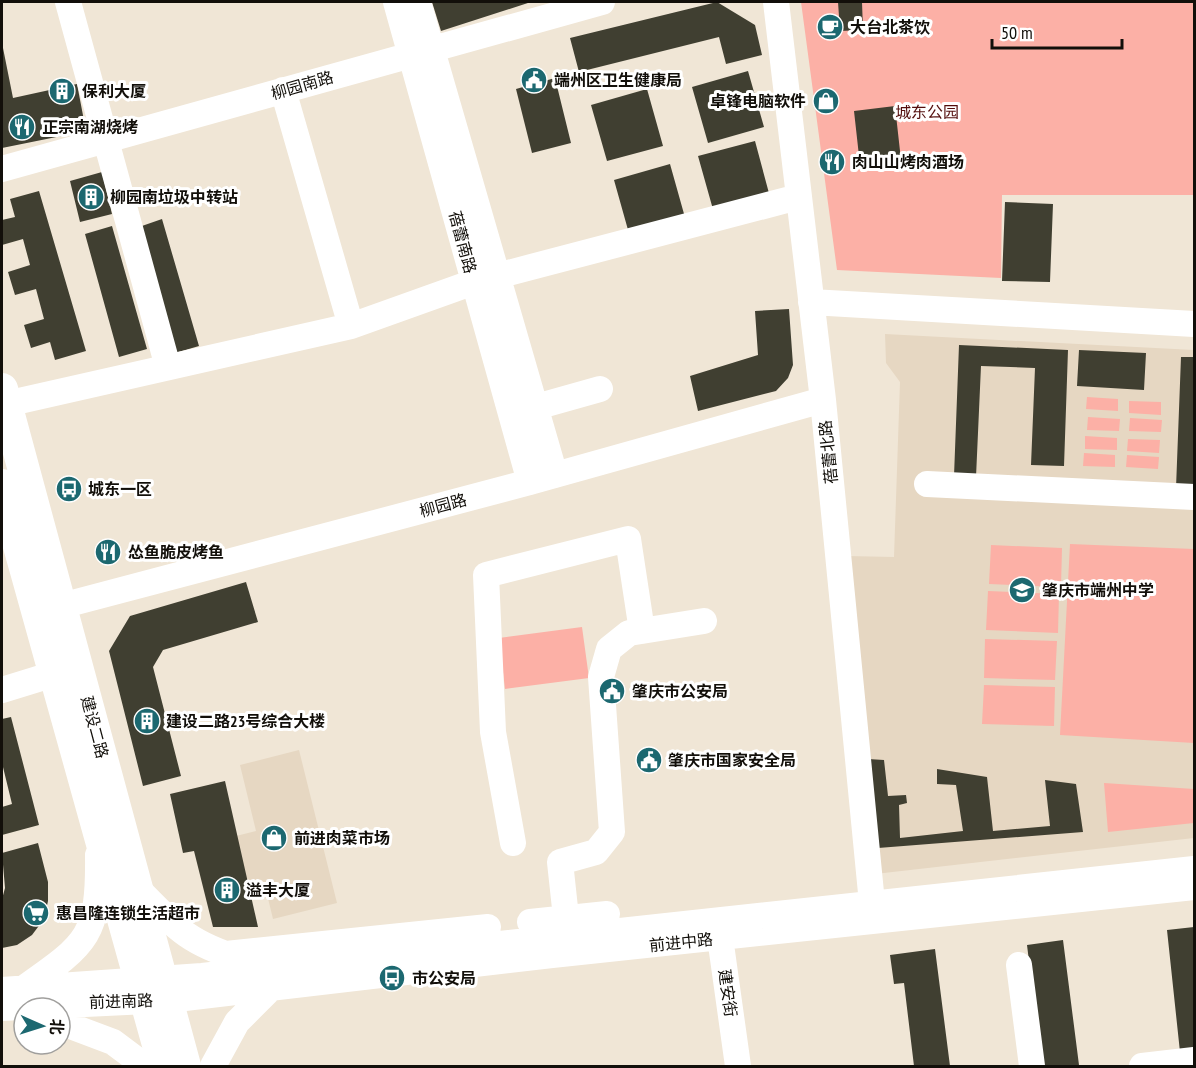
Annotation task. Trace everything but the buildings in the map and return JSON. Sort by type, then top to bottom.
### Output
[{"type":"main road","name":"建设二路","points":[[4,396],[140,891],[164,1066]]},
{"type":"main road","name":"建设二路","points":[[2,485],[98,831],[154,990],[185,1066]]},
{"type":"street","points":[[68,2],[168,367]]},
{"type":"street","name":"蓓蕾南路","points":[[396,2],[421,51],[486,279],[530,482]]},
{"type":"street","name":"蓓蕾南路","points":[[418,2],[421,51]]},
{"type":"street","name":"柳园南路","points":[[2,169],[602,2]]},
{"type":"street","name":"蓓蕾北路","points":[[776,2],[823,400],[871,895]]},
{"type":"street","points":[[284,90],[351,326]]},
{"type":"street","points":[[4,396],[168,367],[351,326],[486,279],[798,197]]},
{"type":"street","name":"蓓蕾南路","points":[[486,279],[536,407],[555,475]]},
{"type":"street","points":[[811,302],[1194,324]]},
{"type":"street","points":[[536,407],[600,389]]},
{"type":"street","name":"柳园路","points":[[61,606],[530,482],[823,400]]},
{"type":"street","points":[[927,484],[1194,497]]},
{"type":"street","points":[[513,843],[493,732],[486,575],[628,539],[642,631]]},
{"type":"street","points":[[568,936],[560,862],[596,852],[612,832],[602,677],[609,649],[629,633],[704,621]]},
{"type":"street","points":[[2,690],[54,674]]},
{"type":"street","points":[[10,1002],[46,972],[64,961],[81,944],[93,920],[98,887],[98,831]]},
{"type":"street","name":"前进中路","points":[[154,990],[266,985],[568,936],[1194,853]]},
{"type":"street","points":[[720,936],[871,895],[1194,869]]},
{"type":"street","name":"前进中路","points":[[266,985],[306,996],[720,936],[1194,887]]},
{"type":"street","points":[[140,891],[192,940],[226,954],[266,985]]},
{"type":"street","name":"前进中路","points":[[226,954],[285,948],[568,936],[720,936],[1194,902]]},
{"type":"street","name":"建安街","points":[[720,936],[738,1066]]},
{"type":"street","points":[[213,1066],[237,1022],[266,985],[285,948]]},
{"type":"street","points":[[1019,965],[1032,1066]]},
{"type":"street","name":"前进南路","points":[[10,1002],[154,990]]},
{"type":"street","points":[[72,1026],[113,1041],[145,1066]]},
{"type":"street","points":[[1143,1066],[1194,1060]]},
{"type":"shaded area","name":"肇庆市端州中学","points":[[885,334],[1194,350],[1194,838],[875,874],[847,556],[894,557],[900,382],[886,363]]},
{"type":"shaded area","name":"前进肉菜市场","points":[[299,750],[337,903],[273,919],[264,882],[212,894],[200,845],[256,831],[240,765]]},
{"type":"green space","name":"城东公园","points":[[801,2],[1194,2],[1194,195],[1002,195],[1001,278],[837,270]]},
{"type":"green space","points":[[1087,397],[1118,399],[1118,411],[1086,409]]},
{"type":"green space","points":[[1129,401],[1161,402],[1161,415],[1129,413]]},
{"type":"green space","points":[[1088,417],[1120,419],[1119,431],[1087,430]]},
{"type":"green space","points":[[1130,418],[1162,420],[1161,432],[1129,431]]},
{"type":"green space","points":[[1085,436],[1117,438],[1117,450],[1085,449]]},
{"type":"green space","points":[[1128,439],[1160,440],[1159,453],[1127,451]]},
{"type":"green space","points":[[1084,453],[1115,455],[1115,467],[1083,466]]},
{"type":"green space","points":[[1127,455],[1159,457],[1158,469],[1126,467]]},
{"type":"green space","points":[[1070,544],[1194,549],[1194,743],[1060,735]]},
{"type":"green space","points":[[991,545],[1062,548],[1061,587],[989,584]]},
{"type":"green space","points":[[988,591],[1059,594],[1058,633],[986,630]]},
{"type":"green space","points":[[582,627],[589,678],[505,689],[499,638]]},
{"type":"green space","points":[[985,639],[1057,641],[1055,680],[984,678]]},
{"type":"green space","points":[[984,685],[1055,687],[1054,726],[982,724]]},
{"type":"green space","points":[[1104,783],[1194,789],[1194,823],[1108,832]]},
{"type":"place","name":"大台北茶饮","points":[[830,27]]},
{"type":"place","name":"端州区卫生健康局","points":[[534,80]]},
{"type":"place","name":"保利大厦","points":[[62,91]]},
{"type":"place","name":"卓锋电脑软件","points":[[826,101]]},
{"type":"place","name":"正宗南湖烧烤","points":[[22,127]]},
{"type":"place","name":"肉山山烤肉酒场","points":[[832,162]]},
{"type":"place","name":"柳园南垃圾中转站","points":[[91,197]]},
{"type":"place","name":"城东一区","points":[[69,489]]},
{"type":"place","name":"怂鱼脆皮烤鱼","points":[[108,552]]},
{"type":"place","name":"肇庆市端州中学","points":[[1022,590]]},
{"type":"place","name":"肇庆市公安局","points":[[612,691]]},
{"type":"place","name":"建设二路23号综合大楼","points":[[147,721]]},
{"type":"place","name":"肇庆市国家安全局","points":[[649,760]]},
{"type":"place","name":"前进肉菜市场","points":[[274,838]]},
{"type":"place","name":"溢丰大厦","points":[[227,890]]},
{"type":"place","name":"惠昌隆连锁生活超市","points":[[36,913]]},
{"type":"place","name":"市公安局","points":[[392,978]]}]
